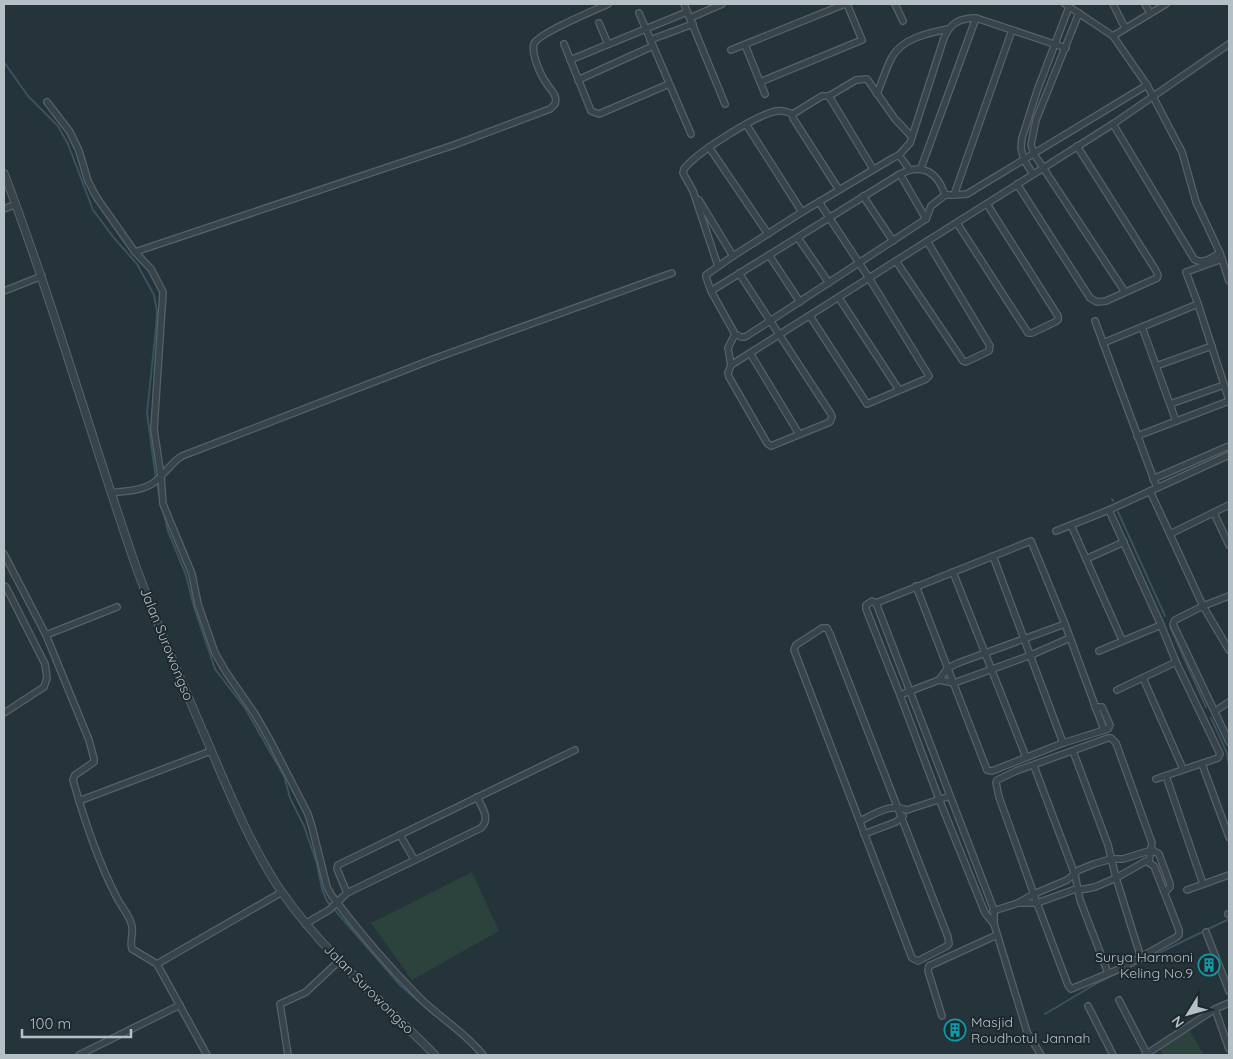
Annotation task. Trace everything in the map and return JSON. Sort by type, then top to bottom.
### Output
[{"type":"street","points":[[138,251],[454,145],[550,109],[555,104],[556,97],[540,71],[534,51],[534,44],[548,33],[608,4]]},
{"type":"street","points":[[684,4],[725,104]]},
{"type":"street","points":[[570,60],[646,29],[722,4]]},
{"type":"street","points":[[731,50],[846,4],[862,40],[760,82]]},
{"type":"street","points":[[895,4],[903,21]]},
{"type":"street","points":[[1113,4],[1125,28]]},
{"type":"street","points":[[1145,4],[1150,13]]},
{"type":"street","points":[[1113,36],[1166,4]]},
{"type":"street","points":[[1033,174],[1024,160],[1021,148],[1022,138],[1067,6],[1113,36],[1146,85],[1182,152],[1196,202],[1221,256],[1229,281]]},
{"type":"street","points":[[639,13],[691,134]]},
{"type":"street","points":[[1079,14],[1046,92],[1036,120],[1031,145],[1034,154],[1125,292]]},
{"type":"street","points":[[877,94],[893,56],[898,50],[922,34],[948,28],[966,18],[976,18],[1066,48]]},
{"type":"street","points":[[921,168],[976,18]]},
{"type":"street","points":[[599,23],[608,44]]},
{"type":"street","points":[[578,80],[693,24]]},
{"type":"street","points":[[948,28],[908,147],[899,156],[873,169],[802,212],[718,266],[706,276],[711,292],[735,334],[741,338],[745,337],[893,241],[926,219],[931,206],[945,195],[967,194],[1146,85]]},
{"type":"street","points":[[954,195],[1012,30]]},
{"type":"street","points":[[564,44],[591,111],[599,114],[669,84]]},
{"type":"street","points":[[731,365],[1113,124],[1229,44]]},
{"type":"street","points":[[745,45],[765,94]]},
{"type":"street","points":[[793,114],[822,96],[829,96],[856,80],[864,78],[867,79],[902,128],[912,137]]},
{"type":"street","points":[[829,96],[873,169]]},
{"type":"street","points":[[47,102],[70,132],[80,151],[88,181],[94,192],[151,269],[159,282],[164,297],[154,429],[157,480],[163,504],[192,574],[198,604],[215,653],[255,714],[308,814],[327,887],[336,904],[382,959],[422,1000],[461,1031],[483,1055]]},
{"type":"street","points":[[733,256],[693,191],[683,173],[684,169],[709,147],[746,124],[775,111],[784,110],[793,114]]},
{"type":"street","points":[[793,114],[793,118],[839,190]]},
{"type":"street","points":[[746,124],[802,212]]},
{"type":"street","points":[[1113,124],[1194,259],[1206,261],[1221,256]]},
{"type":"street","points":[[1017,184],[1090,298],[1101,303],[1157,278],[1157,273],[1078,146]]},
{"type":"street","points":[[709,147],[768,234]]},
{"type":"street","points":[[899,156],[909,170]]},
{"type":"street","points":[[711,292],[909,170],[921,168],[934,176],[942,185],[945,195]]},
{"type":"street","name":"Jalan Surowongso","points":[[4,173],[42,276],[111,493],[152,610],[256,850],[282,892],[305,924],[339,961],[435,1055]]},
{"type":"street","points":[[900,174],[926,219]]},
{"type":"street","points":[[693,191],[718,266]]},
{"type":"street","points":[[864,196],[893,241]]},
{"type":"street","points":[[810,316],[865,402],[870,404],[926,379],[928,374],[869,278],[819,202]]},
{"type":"street","points":[[4,209],[16,204]]},
{"type":"street","points":[[957,223],[1028,333],[1056,322],[1058,316],[987,204]]},
{"type":"street","points":[[798,238],[829,283]]},
{"type":"street","points":[[896,261],[963,361],[966,362],[989,351],[990,346],[928,241]]},
{"type":"street","points":[[769,255],[800,302]]},
{"type":"street","points":[[1137,436],[1229,401],[1186,272],[1221,256]]},
{"type":"street","points":[[111,493],[144,488],[157,480],[182,456],[436,358],[672,273]]},
{"type":"street","points":[[735,334],[728,348],[731,365],[728,372],[731,384],[767,443],[771,446],[830,422],[832,417],[780,334],[739,274]]},
{"type":"street","points":[[4,291],[42,276]]},
{"type":"street","points":[[839,298],[899,390]]},
{"type":"street","points":[[1103,343],[1198,304]]},
{"type":"street","points":[[1095,321],[1157,488]]},
{"type":"street","points":[[1142,327],[1176,421]]},
{"type":"street","points":[[1156,366],[1212,346]]},
{"type":"street","points":[[750,353],[799,434]]},
{"type":"street","points":[[1170,404],[1224,385]]},
{"type":"street","points":[[1154,479],[1229,446]]},
{"type":"street","points":[[1056,531],[1109,510],[1229,455]]},
{"type":"street","points":[[1150,491],[1203,606],[1229,650]]},
{"type":"street","points":[[1170,534],[1229,505]]},
{"type":"street","points":[[1109,510],[1162,625],[1176,662],[1220,754],[1218,758],[1156,779]]},
{"type":"street","points":[[1214,513],[1229,545]]},
{"type":"street","points":[[1071,525],[1122,640]]},
{"type":"street","points":[[916,586],[987,770],[992,771],[1063,742],[1110,728],[1110,725],[1102,707],[1095,707],[1065,624],[1031,541],[916,586],[876,603],[873,601],[868,602],[866,609],[938,800],[985,913],[994,924]]},
{"type":"street","points":[[1086,559],[1124,542]]},
{"type":"street","points":[[4,554],[46,635],[89,740],[94,758],[91,765],[73,777],[86,823],[116,896],[133,927],[132,949],[157,964],[207,1055]]},
{"type":"street","points":[[994,556],[1063,742]]},
{"type":"street","points":[[953,572],[1026,757]]},
{"type":"street","points":[[4,586],[45,664],[47,678],[44,687],[4,713]]},
{"type":"street","points":[[1229,596],[1203,606],[1175,620],[1173,624],[1229,742]]},
{"type":"street","points":[[876,603],[994,910],[994,924],[1027,1032],[1041,1055]]},
{"type":"street","points":[[46,635],[117,607]]},
{"type":"street","points":[[900,695],[939,680],[948,668],[986,652],[1065,624]]},
{"type":"street","points":[[1099,651],[1162,625]]},
{"type":"street","points":[[822,628],[827,628],[830,634],[897,806],[948,937],[949,944],[918,961],[912,958],[794,650],[796,645],[822,628]]},
{"type":"street","points":[[939,680],[954,683],[1031,655],[1070,638]]},
{"type":"street","points":[[1117,690],[1176,662]]},
{"type":"street","points":[[1142,678],[1183,769]]},
{"type":"street","points":[[1215,711],[1229,702]]},
{"type":"street","points":[[1018,903],[1037,904],[1073,890],[1095,887],[1116,878],[1144,862],[1149,862],[1154,866],[1165,892],[1179,930],[1179,935],[1141,958],[1073,989],[1070,988],[1037,904],[999,797],[996,783],[999,778],[1108,738],[1111,738],[1116,743],[1152,843],[1149,862]]},
{"type":"street","points":[[347,893],[337,866],[575,750]]},
{"type":"street","points":[[79,801],[212,751]]},
{"type":"street","points":[[1073,751],[1108,845],[1116,878],[1141,958]]},
{"type":"street","points":[[1202,764],[1229,838]]},
{"type":"street","points":[[1034,766],[1075,875],[1080,900],[1108,973]]},
{"type":"street","points":[[1166,776],[1202,884]]},
{"type":"street","points":[[860,821],[897,806],[906,810],[950,796]]},
{"type":"street","points":[[305,924],[329,910],[347,893],[484,826],[486,817],[477,797]]},
{"type":"street","points":[[864,834],[896,822],[902,818],[906,810]]},
{"type":"street","points":[[400,835],[414,859]]},
{"type":"street","points":[[985,913],[1018,903],[1067,880],[1084,868],[1111,859],[1123,859],[1152,850]]},
{"type":"street","points":[[1152,850],[1158,854],[1170,884],[1170,887],[1165,892]]},
{"type":"street","points":[[1187,890],[1229,875]]},
{"type":"street","points":[[157,964],[282,892]]},
{"type":"street","points":[[1206,932],[1229,991]]},
{"type":"street","points":[[942,1016],[928,971],[929,966],[997,935]]},
{"type":"street","points":[[288,1055],[280,1004],[306,992],[339,961]]},
{"type":"street","points":[[1119,1000],[1146,1055],[1215,1009],[1229,1003]]},
{"type":"street","points":[[79,1055],[180,1005]]},
{"type":"street","points":[[1088,1006],[1113,1055]]},
{"type":"street","points":[[1215,1009],[1229,1049]]},
{"type":"green space","points":[[472,872],[499,931],[412,980],[371,923]]},
{"type":"green space","points":[[1188,1027],[1204,1055],[1164,1055],[1158,1047]]},
{"type":"waterway","points":[[4,62],[28,96],[58,126],[68,144],[93,210],[137,264],[154,295],[157,311],[156,328],[147,413],[156,479]]},
{"type":"waterway","points":[[157,484],[168,531],[186,575],[194,607],[215,669],[245,708],[284,776],[290,798],[304,826],[327,901],[400,985],[434,1015]]},
{"type":"waterway","points":[[1118,512],[1165,616]]},
{"type":"waterway","points":[[1170,627],[1206,707]]},
{"type":"waterway","points":[[1211,718],[1227,753],[1229,766]]},
{"type":"waterway","points":[[1045,1014],[1097,983],[1229,919]]},
{"type":"place","name":"Surya Harmoni Keling No.9","points":[[1209,965]]},
{"type":"place","name":"Masjid Roudhotul Jannah","points":[[955,1030]]}]
